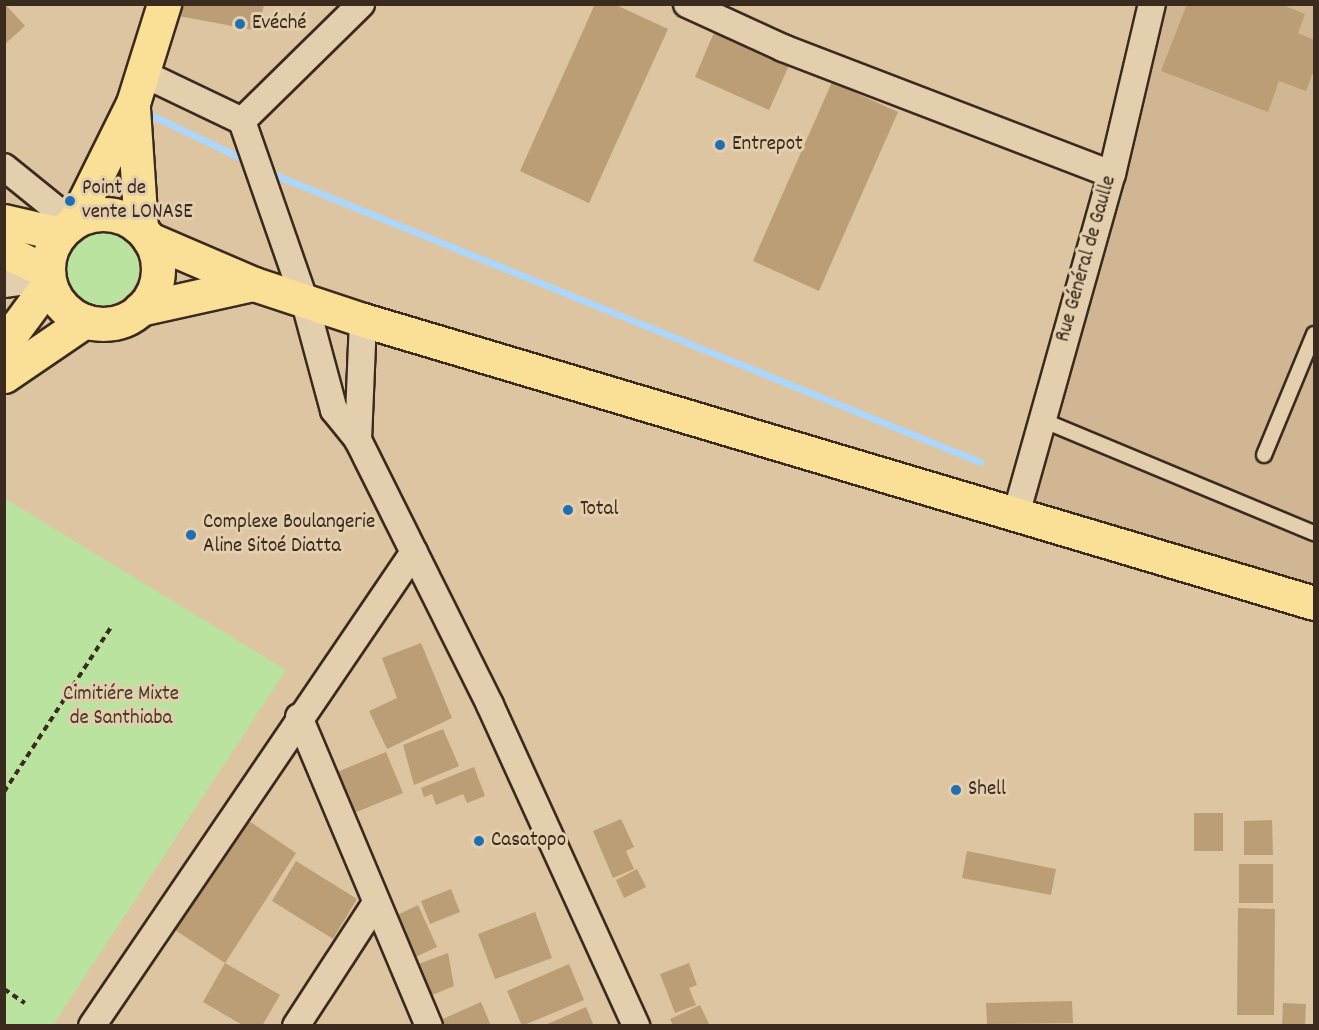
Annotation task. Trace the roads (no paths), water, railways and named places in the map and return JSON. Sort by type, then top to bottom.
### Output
[{"type":"main road","points":[[4,344],[48,278],[69,226],[138,88],[164,4]]},
{"type":"main road","points":[[138,88],[145,234],[158,275],[140,309]]},
{"type":"main road","points":[[4,221],[69,226],[110,214],[145,234],[254,284],[363,320],[1017,511],[1314,603]]},
{"type":"main road","points":[[4,251],[48,278],[63,306],[85,321],[114,322],[140,309],[254,284]]},
{"type":"main road","points":[[4,376],[85,321]]},
{"type":"street","points":[[242,122],[361,4]]},
{"type":"street","points":[[687,4],[783,48],[1112,174]]},
{"type":"street","name":"Rue Général de Gaulle","points":[[1017,511],[1112,174],[1152,4]]},
{"type":"street","points":[[138,88],[242,122]]},
{"type":"street","points":[[242,122],[304,299],[334,410],[358,440],[508,743],[636,1026]]},
{"type":"street","points":[[4,166],[69,226]]},
{"type":"street","points":[[4,284],[48,278]]},
{"type":"street","points":[[358,440],[363,320]]},
{"type":"street","points":[[92,1026],[299,717],[414,552]]},
{"type":"street","points":[[299,717],[429,1026]]},
{"type":"street","points":[[296,1026],[376,903]]},
{"type":"lane","points":[[1264,455],[1314,334]]},
{"type":"lane","points":[[1042,420],[1314,533]]},
{"type":"waterway","points":[[147,113],[247,161]]},
{"type":"waterway","points":[[268,172],[980,462]]},
{"type":"place","name":"Evéché","points":[[240,24]]},
{"type":"place","name":"Entrepot","points":[[720,145]]},
{"type":"place","name":"Point de vente LONASE","points":[[70,201]]},
{"type":"place","name":"Total","points":[[568,510]]},
{"type":"place","name":"Complexe Boulangerie Aline Sitoé Diatta","points":[[191,535]]},
{"type":"place","name":"Shell","points":[[956,790]]},
{"type":"place","name":"Casatopo","points":[[479,841]]},
{"type":"park label","name":"Cimitiére Mixte de Santhiaba","points":[[121,707]]}]
